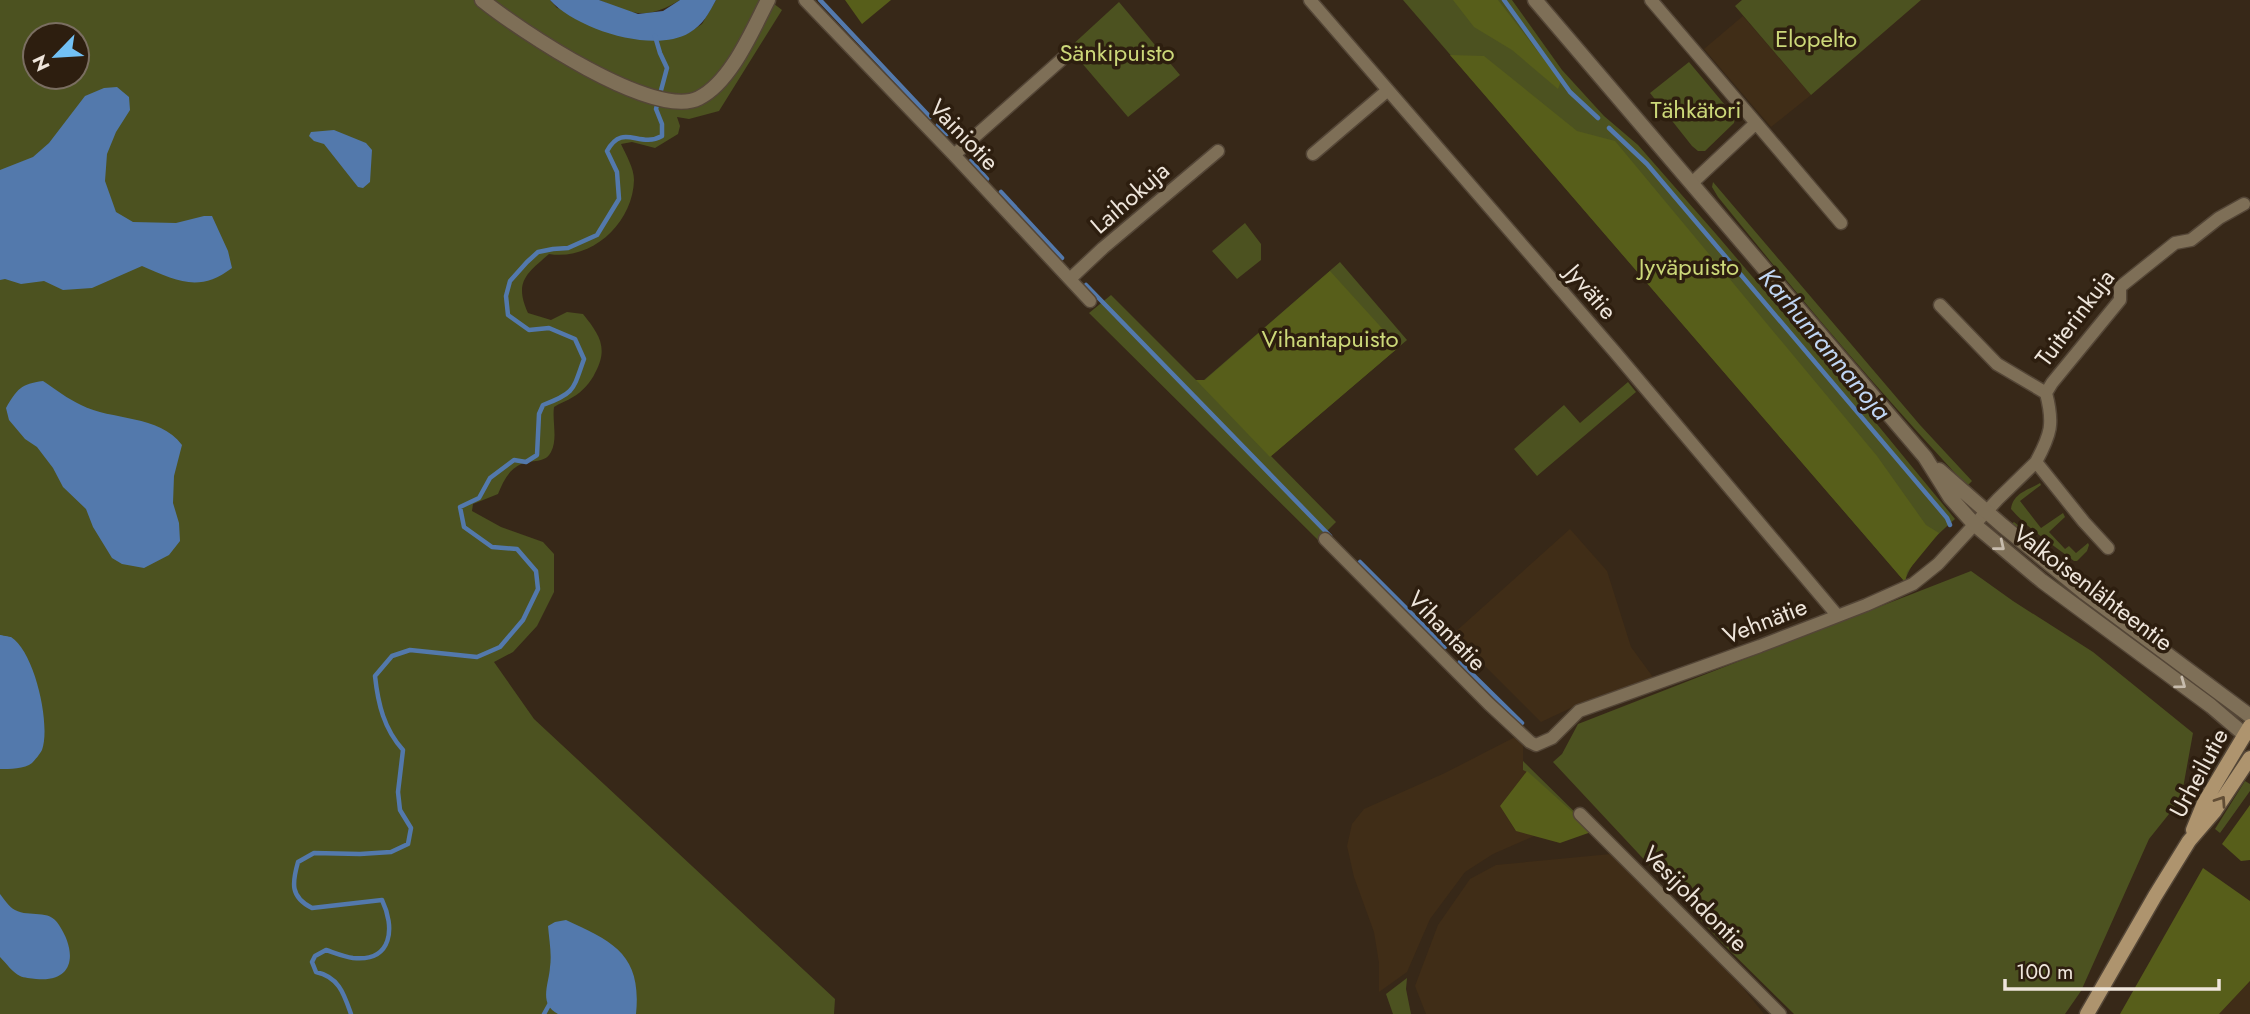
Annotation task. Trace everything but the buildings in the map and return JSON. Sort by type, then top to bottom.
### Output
[{"type":"main road","name":"Urheilutie","points":[[2189,841],[2204,803],[2248,733]]},
{"type":"main road","name":"Urheilutie","points":[[2087,1014],[2189,841],[2214,812],[2250,758]]},
{"type":"street","points":[[482,0],[537,40],[575,62],[640,93],[669,102],[691,102],[713,89],[723,78],[739,55],[768,0]]},
{"type":"street","name":"Vainiotie","points":[[805,0],[1090,301]]},
{"type":"street","name":"Jyvätie","points":[[1310,0],[1623,361],[1837,615]]},
{"type":"street","name":"Valkoisenlähteentie","points":[[1535,0],[1925,457],[2085,593],[2250,716]]},
{"type":"street","points":[[1651,0],[1841,223]]},
{"type":"street","points":[[954,155],[1070,51]]},
{"type":"street","points":[[1313,154],[1388,90]]},
{"type":"street","points":[[1692,183],[1756,123]]},
{"type":"street","name":"Laihokuja","points":[[1071,278],[1218,151]]},
{"type":"street","name":"Tuiterinkuja","points":[[2046,393],[2120,300],[2120,287],[2175,243],[2191,240],[2219,218],[2244,204]]},
{"type":"street","points":[[1940,305],[1997,364],[2046,393],[2052,424],[2036,462],[2108,548]]},
{"type":"street","name":"Valkoisenlähteentie","points":[[1925,457],[1950,497],[1975,525],[2042,581],[2248,733]]},
{"type":"street","name":"Vehnätie","points":[[1543,743],[1552,738],[1579,711],[1675,678],[1866,605],[1913,584],[1938,564],[2036,462]]},
{"type":"street","name":"Vihantatie","points":[[1325,539],[1489,704],[1530,742],[1536,745],[1543,743]]},
{"type":"street","name":"Vesijohdontie","points":[[1580,814],[1780,1014]]},
{"type":"shaded area","points":[[1743,16],[1811,95],[1771,127],[1704,49]]},
{"type":"shaded area","points":[[1570,529],[1607,571],[1631,647],[1655,680],[1575,706],[1541,722],[1453,634]]},
{"type":"shaded area","points":[[1515,737],[1523,745],[1523,770],[1527,771],[1500,806],[1515,830],[1534,836],[1493,854],[1465,872],[1430,919],[1407,972],[1379,992],[1379,963],[1374,932],[1354,877],[1347,846],[1352,824],[1364,809],[1445,773]]},
{"type":"shaded area","points":[[1611,854],[1743,988],[1764,1014],[1426,1014],[1415,986],[1438,925],[1470,879],[1496,865]]},
{"type":"shaded area","points":[[2250,981],[2250,1014],[2219,1014]]},
{"type":"green space","points":[[0,0],[550,0],[557,8],[687,34],[702,24],[716,0],[769,0],[782,10],[719,111],[689,119],[677,117],[680,126],[678,134],[655,148],[632,142],[621,144],[634,175],[632,196],[618,224],[607,236],[580,251],[565,255],[549,254],[525,279],[522,294],[528,313],[551,320],[567,312],[583,314],[598,335],[601,356],[586,386],[554,407],[554,441],[548,456],[516,467],[506,477],[498,494],[473,504],[472,511],[501,527],[543,542],[554,554],[554,592],[537,626],[513,652],[494,662],[534,719],[835,999],[834,1014],[0,1014]]},
{"type":"green space","points":[[599,0],[680,0],[658,11],[640,13]]},
{"type":"green space","points":[[845,0],[891,0],[862,24]]},
{"type":"green space","name":"Jyväpuisto","points":[[1403,0],[1512,0],[1562,70],[1604,116],[1638,145],[1716,234],[1955,519],[1919,556],[1905,582]]},
{"type":"green space","points":[[1453,0],[1498,0],[1561,81],[1558,89],[1512,50],[1474,27]]},
{"type":"green space","name":"Elopelto","points":[[1742,0],[1921,0],[1811,95],[1735,6]]},
{"type":"green space","name":"Sänkipuisto","points":[[1119,2],[1180,75],[1128,117],[1069,48]]},
{"type":"green space","name":"Jyväpuisto","points":[[1450,55],[1484,56],[1577,131],[1615,141],[1877,456],[1926,525],[1939,533],[1907,572],[1905,582]]},
{"type":"green space","name":"Tähkätori","points":[[1689,62],[1735,117],[1734,123],[1705,151],[1698,151],[1692,146],[1650,93]]},
{"type":"green space","points":[[1713,182],[1920,425],[1972,481],[1967,486],[1871,380],[1778,271],[1718,197],[1712,187]]},
{"type":"green space","points":[[1245,223],[1261,244],[1261,260],[1237,279],[1212,251]]},
{"type":"green space","name":"Vihantapuisto","points":[[1340,262],[1407,340],[1271,456],[1336,522],[1318,540],[1089,313],[1111,295],[1196,380],[1204,380]]},
{"type":"green space","name":"Vihantapuisto","points":[[1330,271],[1399,347],[1270,457],[1196,380],[1205,380]]},
{"type":"green space","points":[[1628,382],[1636,392],[1537,476],[1514,449],[1564,405],[1580,423]]},
{"type":"green space","points":[[2040,483],[2041,485],[2020,501],[2041,528],[2063,513],[2065,517],[2049,532],[2065,549],[2069,546],[2076,553],[2088,543],[2087,551],[2077,561],[2041,536],[2011,509],[2018,496]]},
{"type":"green space","points":[[2014,522],[2168,638],[2164,643],[2113,607],[2010,525]]},
{"type":"green space","points":[[1971,571],[2093,652],[2193,733],[2181,799],[2149,839],[2081,991],[2065,1014],[1794,1014],[1722,943],[1553,762],[1562,754],[1578,724]]},
{"type":"green space","points":[[2049,577],[2143,640],[2140,644],[2101,620],[2046,581]]},
{"type":"green space","points":[[1523,761],[1594,831],[1523,770]]},
{"type":"green space","points":[[1527,771],[1594,831],[1560,843],[1516,831],[1500,806]]},
{"type":"green space","points":[[2245,781],[2250,784],[2250,791],[2220,833],[2215,829]]},
{"type":"green space","points":[[2250,805],[2250,860],[2241,861],[2222,844]]},
{"type":"green space","points":[[2203,868],[2250,901],[2250,981],[2219,1014],[2120,1014]]},
{"type":"green space","points":[[1407,978],[1406,989],[1411,1014],[1393,1014],[1386,994]]},
{"type":"water","points":[[550,0],[599,0],[638,14],[663,11],[680,0],[716,0],[694,30],[674,39],[656,41],[596,29],[562,11]]},
{"type":"water","points":[[117,87],[129,97],[130,110],[116,132],[107,154],[105,181],[116,212],[133,222],[176,223],[212,216],[228,251],[232,268],[209,280],[188,282],[142,266],[92,288],[63,290],[44,281],[21,284],[0,280],[0,170],[33,157],[49,143],[85,96],[104,88]]},
{"type":"water","points":[[334,130],[366,143],[372,150],[370,182],[363,188],[358,187],[324,144],[309,136],[311,132]]},
{"type":"water","points":[[43,381],[71,400],[93,410],[161,428],[182,445],[174,476],[173,503],[179,523],[180,541],[169,555],[144,568],[122,564],[112,558],[93,527],[86,509],[63,487],[37,447],[25,439],[9,420],[6,408],[17,392],[29,384]]},
{"type":"water","points":[[0,635],[11,637],[27,657],[34,673],[42,707],[42,750],[32,763],[17,768],[0,769]]},
{"type":"water","points":[[0,894],[15,910],[45,915],[59,925],[65,935],[70,955],[69,964],[59,976],[49,979],[22,977],[0,957]]},
{"type":"water","points":[[566,920],[598,936],[621,953],[634,978],[637,994],[636,1014],[558,1014],[548,1005],[546,993],[551,957],[548,926]]},
{"type":"waterway","points":[[820,0],[930,117]]},
{"type":"waterway","name":"Karhunrannanoja","points":[[1504,0],[1570,92],[1598,118]]},
{"type":"waterway","points":[[351,1014],[340,987],[324,974],[316,972],[312,962],[315,956],[326,950],[353,958],[366,958],[376,954],[383,949],[387,941],[389,921],[386,910],[382,900],[312,908],[300,899],[294,889],[298,862],[314,853],[391,852],[408,844],[411,828],[400,810],[398,792],[403,750],[391,734],[383,716],[375,676],[392,656],[410,650],[477,657],[500,647],[523,620],[538,589],[536,571],[517,549],[492,547],[464,527],[460,507],[479,498],[490,478],[514,460],[526,462],[537,455],[539,414],[543,405],[567,393],[577,378],[584,359],[575,339],[549,328],[529,330],[508,315],[506,296],[510,281],[538,252],[568,248],[597,235],[619,199],[617,172],[607,151],[613,143],[625,137],[646,140],[662,136],[662,124],[656,109],[667,68],[655,36]]},
{"type":"waterway","points":[[938,125],[947,134]]},
{"type":"waterway","name":"Karhunrannanoja","points":[[1609,128],[1647,164],[1947,518],[1950,525]]},
{"type":"waterway","points":[[971,161],[987,179]]},
{"type":"waterway","points":[[1001,192],[1062,258]]},
{"type":"waterway","points":[[1086,285],[1330,536]]},
{"type":"waterway","points":[[1360,562],[1445,647]]},
{"type":"waterway","points":[[1460,662],[1522,723]]},
{"type":"waterway","points":[[544,1014],[549,1005]]}]
